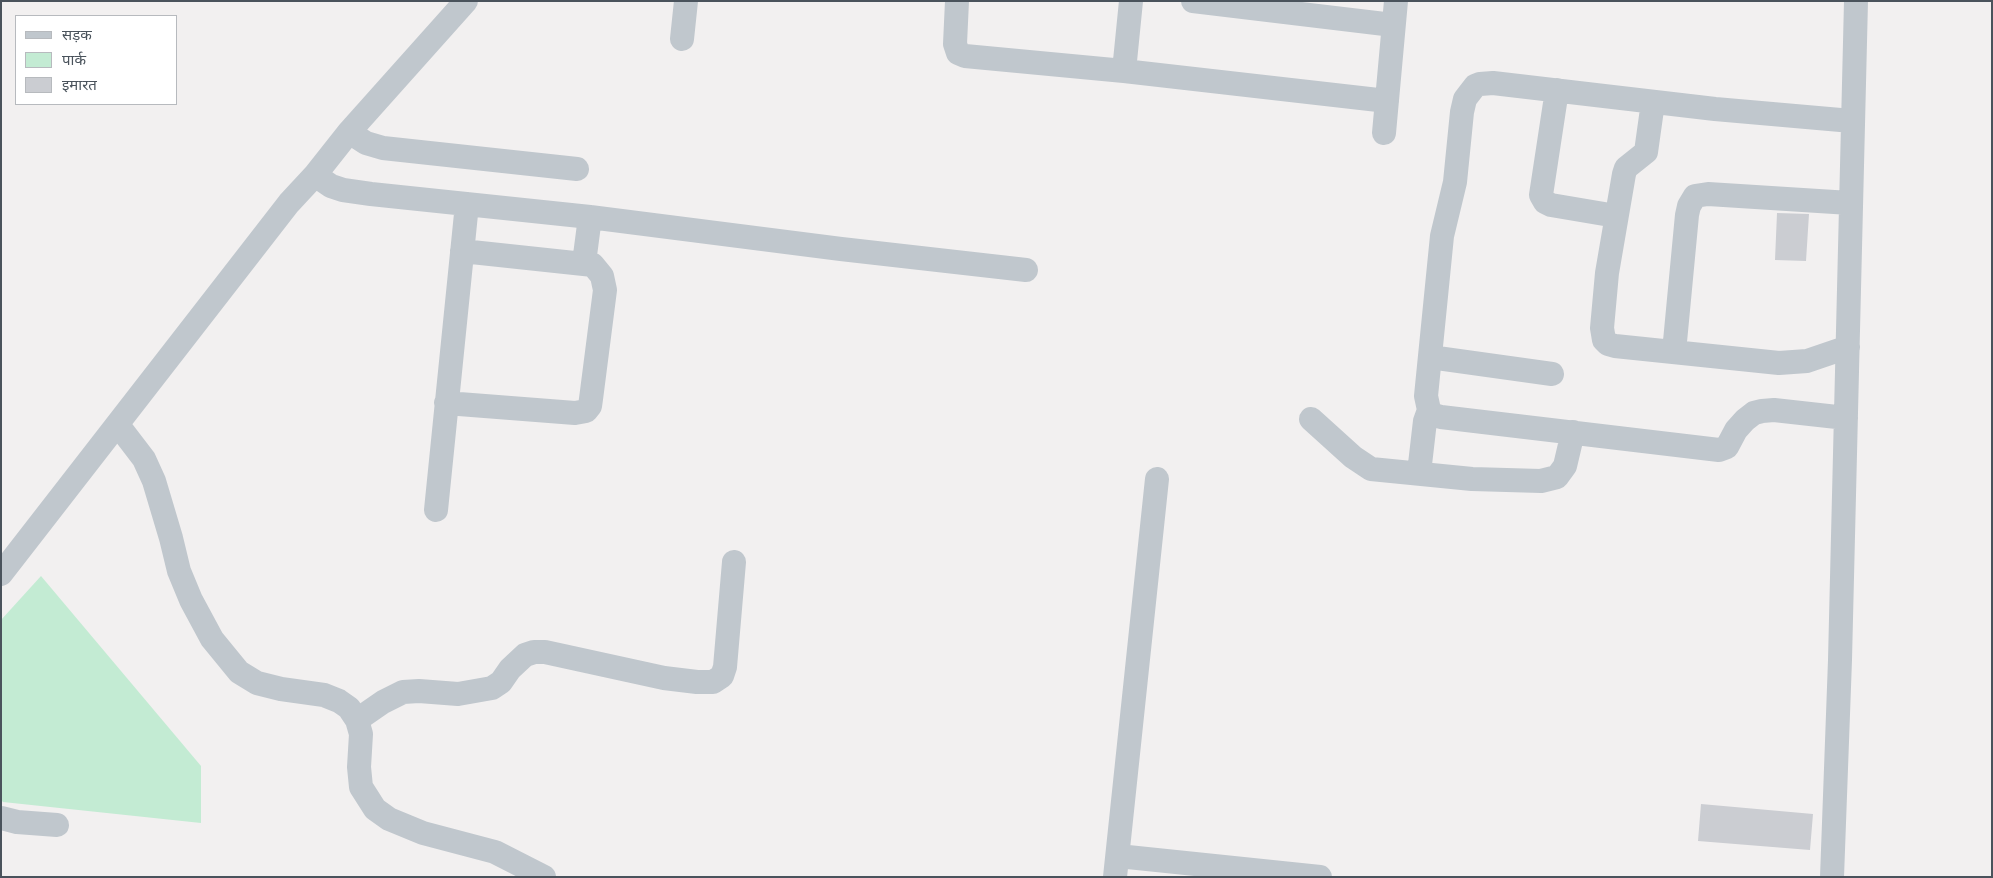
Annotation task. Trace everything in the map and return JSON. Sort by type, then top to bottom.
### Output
[{"type":"street","points":[[1,574],[277,218],[315,175],[349,132],[466,1]]},
{"type":"street","points":[[682,39],[686,1]]},
{"type":"street","points":[[957,1],[955,44],[958,53],[961,55],[1124,71],[1387,101]]},
{"type":"street","points":[[1124,71],[1131,1]]},
{"type":"street","points":[[1193,1],[1393,25]]},
{"type":"street","points":[[1384,133],[1396,1]]},
{"type":"street","points":[[1832,877],[1856,1]]},
{"type":"street","points":[[1846,418],[1774,410],[1754,413],[1736,430],[1726,447],[1719,450],[1441,417],[1434,415],[1429,410],[1426,404],[1426,396],[1442,236],[1455,182],[1465,98],[1470,91],[1480,84],[1557,90],[1653,102],[1852,121]]},
{"type":"street","points":[[1557,90],[1541,195],[1545,202],[1551,205],[1616,216]]},
{"type":"street","points":[[1653,102],[1646,152],[1626,168],[1616,216],[1607,273],[1602,328],[1604,340],[1616,346],[1794,363],[1808,361],[1848,347]]},
{"type":"street","points":[[349,132],[374,147],[577,169]]},
{"type":"street","points":[[315,175],[331,186],[342,190],[590,217],[1026,270]]},
{"type":"street","points":[[1674,352],[1689,206],[1696,196],[1708,194],[1850,203]]},
{"type":"street","points":[[436,510],[467,204]]},
{"type":"street","points":[[584,263],[590,217]]},
{"type":"street","points":[[446,403],[575,413],[586,411],[592,399],[605,290],[602,276],[593,265],[462,251]]},
{"type":"street","points":[[1430,357],[1552,374]]},
{"type":"street","points":[[1419,473],[1425,421],[1429,410]]},
{"type":"street","points":[[1311,418],[1363,465],[1371,469],[1501,480],[1542,482],[1557,477],[1565,466],[1573,432]]},
{"type":"street","points":[[118,425],[144,459],[154,481],[179,571],[188,593],[212,639],[239,672],[257,683],[281,689],[324,695],[339,701],[349,708],[358,720],[361,734],[359,767],[361,787],[375,809],[389,819],[424,833],[495,852],[544,877]]},
{"type":"street","points":[[1157,479],[1117,866],[1320,877]]},
{"type":"street","points":[[358,720],[382,702],[403,692],[419,690],[458,694],[478,692],[492,688],[525,655],[534,652],[545,652],[664,678],[713,682],[722,676],[725,667],[734,562]]},
{"type":"street","points":[[1,818],[17,822],[57,825]]},
{"type":"green space","points":[[41,576],[201,766],[201,823],[3,802],[1,800],[1,620]]},
{"type":"building","points":[[1777,213],[1809,214],[1806,261],[1775,260]]},
{"type":"building","points":[[1701,804],[1813,814],[1810,850],[1698,841]]}]
